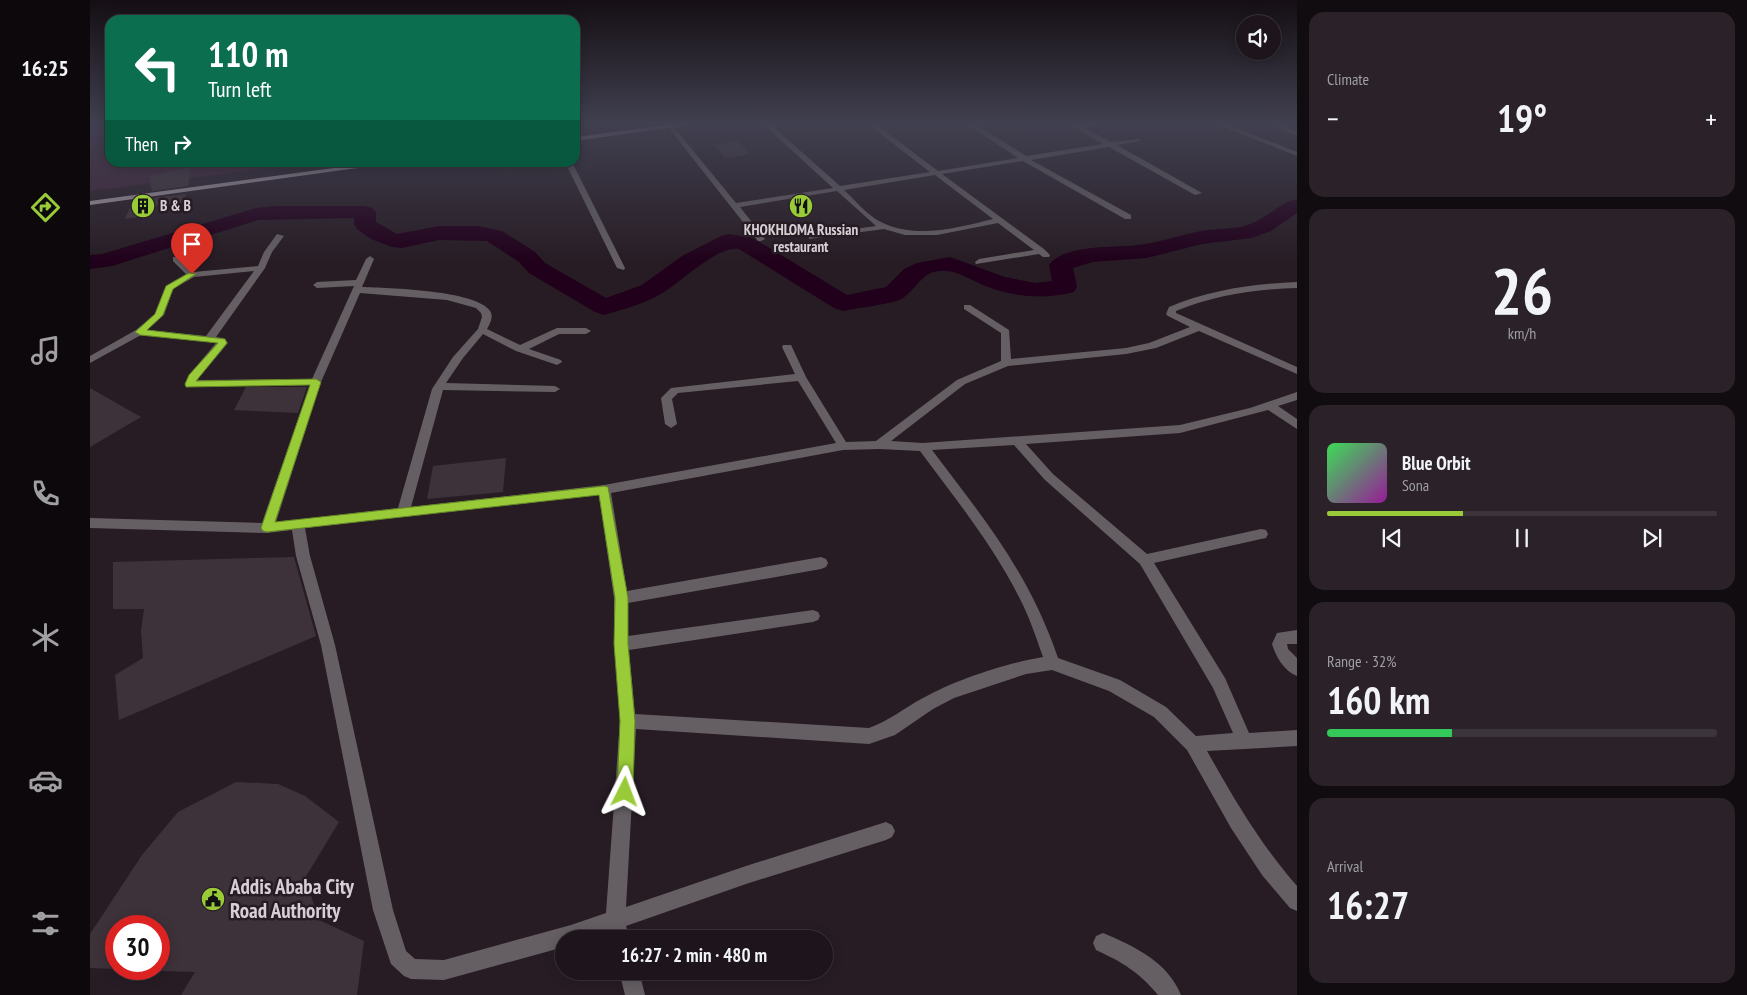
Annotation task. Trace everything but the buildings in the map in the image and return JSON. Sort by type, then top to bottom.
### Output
[{"type":"main road","points":[[90,196],[299,168]]},
{"type":"main road","points":[[90,202],[348,168]]},
{"type":"street","points":[[571,168],[620,268]]},
{"type":"street","points":[[704,168],[761,239]]},
{"type":"street","points":[[816,168],[875,222],[883,227],[929,234],[1000,220]]},
{"type":"street","points":[[930,168],[1044,253],[979,262]]},
{"type":"street","points":[[734,206],[965,168]]},
{"type":"street","points":[[1042,168],[1128,217]]},
{"type":"street","points":[[1154,168],[1198,193]]},
{"type":"street","points":[[812,237],[883,227]]},
{"type":"street","points":[[209,339],[261,268],[268,252],[280,236]]},
{"type":"street","points":[[267,528],[316,382],[370,259]]},
{"type":"street","points":[[176,260],[192,274]]},
{"type":"street","points":[[90,360],[140,332],[159,315],[169,288],[192,274],[261,268]]},
{"type":"street","points":[[317,285],[358,286],[450,297],[483,307],[487,312],[487,319],[482,330],[459,356],[439,386],[403,513]]},
{"type":"street","points":[[1284,285],[1297,290]]},
{"type":"street","points":[[1297,285],[1252,287],[1227,292],[1172,309],[1171,314],[1176,318],[1297,371]]},
{"type":"street","points":[[967,307],[1006,332],[1006,363]]},
{"type":"street","points":[[879,445],[961,382],[1006,363],[1143,348],[1199,328]]},
{"type":"street","points":[[482,330],[520,349],[557,362]]},
{"type":"street","points":[[520,349],[557,331],[586,331]]},
{"type":"street","points":[[140,332],[219,340],[223,343],[193,377],[190,384],[316,382]]},
{"type":"street","points":[[787,347],[801,377],[843,446]]},
{"type":"street","points":[[670,424],[666,398],[675,390],[801,377]]},
{"type":"street","points":[[439,386],[555,389]]},
{"type":"street","points":[[90,523],[267,528],[604,490],[843,446],[923,447],[1180,429],[1253,411],[1297,396]]},
{"type":"street","points":[[1269,405],[1297,425]]},
{"type":"street","points":[[1017,441],[1049,476],[1145,560],[1219,683],[1244,741]]},
{"type":"street","points":[[923,447],[985,529],[1024,591],[1041,627],[1052,663]]},
{"type":"street","points":[[604,490],[621,598],[621,644],[628,721],[618,930],[746,875],[886,831]]},
{"type":"street","points":[[298,524],[303,556],[328,645],[383,910],[398,957],[411,969],[444,970],[555,944]]},
{"type":"street","points":[[1145,560],[1261,534]]},
{"type":"street","points":[[621,598],[821,563]]},
{"type":"street","points":[[621,644],[813,616]]},
{"type":"street","points":[[1297,637],[1282,638],[1279,644],[1282,653],[1297,669]]},
{"type":"street","points":[[628,721],[869,736],[889,729],[927,704],[950,692],[1026,668],[1052,663],[1114,685],[1137,697],[1160,712],[1193,744],[1237,822],[1269,868],[1297,901]]},
{"type":"street","points":[[1193,744],[1297,738]]},
{"type":"street","points":[[1103,943],[1135,958],[1155,975],[1171,995]]},
{"type":"street","points":[[631,980],[635,995]]},
{"type":"shaded area","points":[[90,168],[264,168],[90,191]]},
{"type":"waterway","points":[[90,262],[104,261],[256,214],[277,212],[365,212],[365,224],[392,240],[402,241],[439,233],[478,233],[494,236],[527,257],[537,268],[604,307],[651,290],[690,261],[729,241],[745,243],[843,303],[894,293],[912,274],[925,268],[950,264],[999,283],[1035,290],[1065,287],[1061,265],[1071,260],[1092,255],[1153,250],[1195,239],[1251,231],[1264,226],[1297,205]]},
{"type":"place","name":"B & B","points":[[143,206]]},
{"type":"place","name":"KHOKHLOMA Russian restaurant","points":[[801,206]]},
{"type":"place","name":"Addis Ababa City Road Authority","points":[[213,899]]},
{"type":"route","points":[[192,274],[169,288],[159,315],[140,332],[222,341],[223,343],[193,377],[190,384],[194,386],[316,382],[267,528],[604,490],[621,598],[621,644],[628,721],[625,792]]}]
